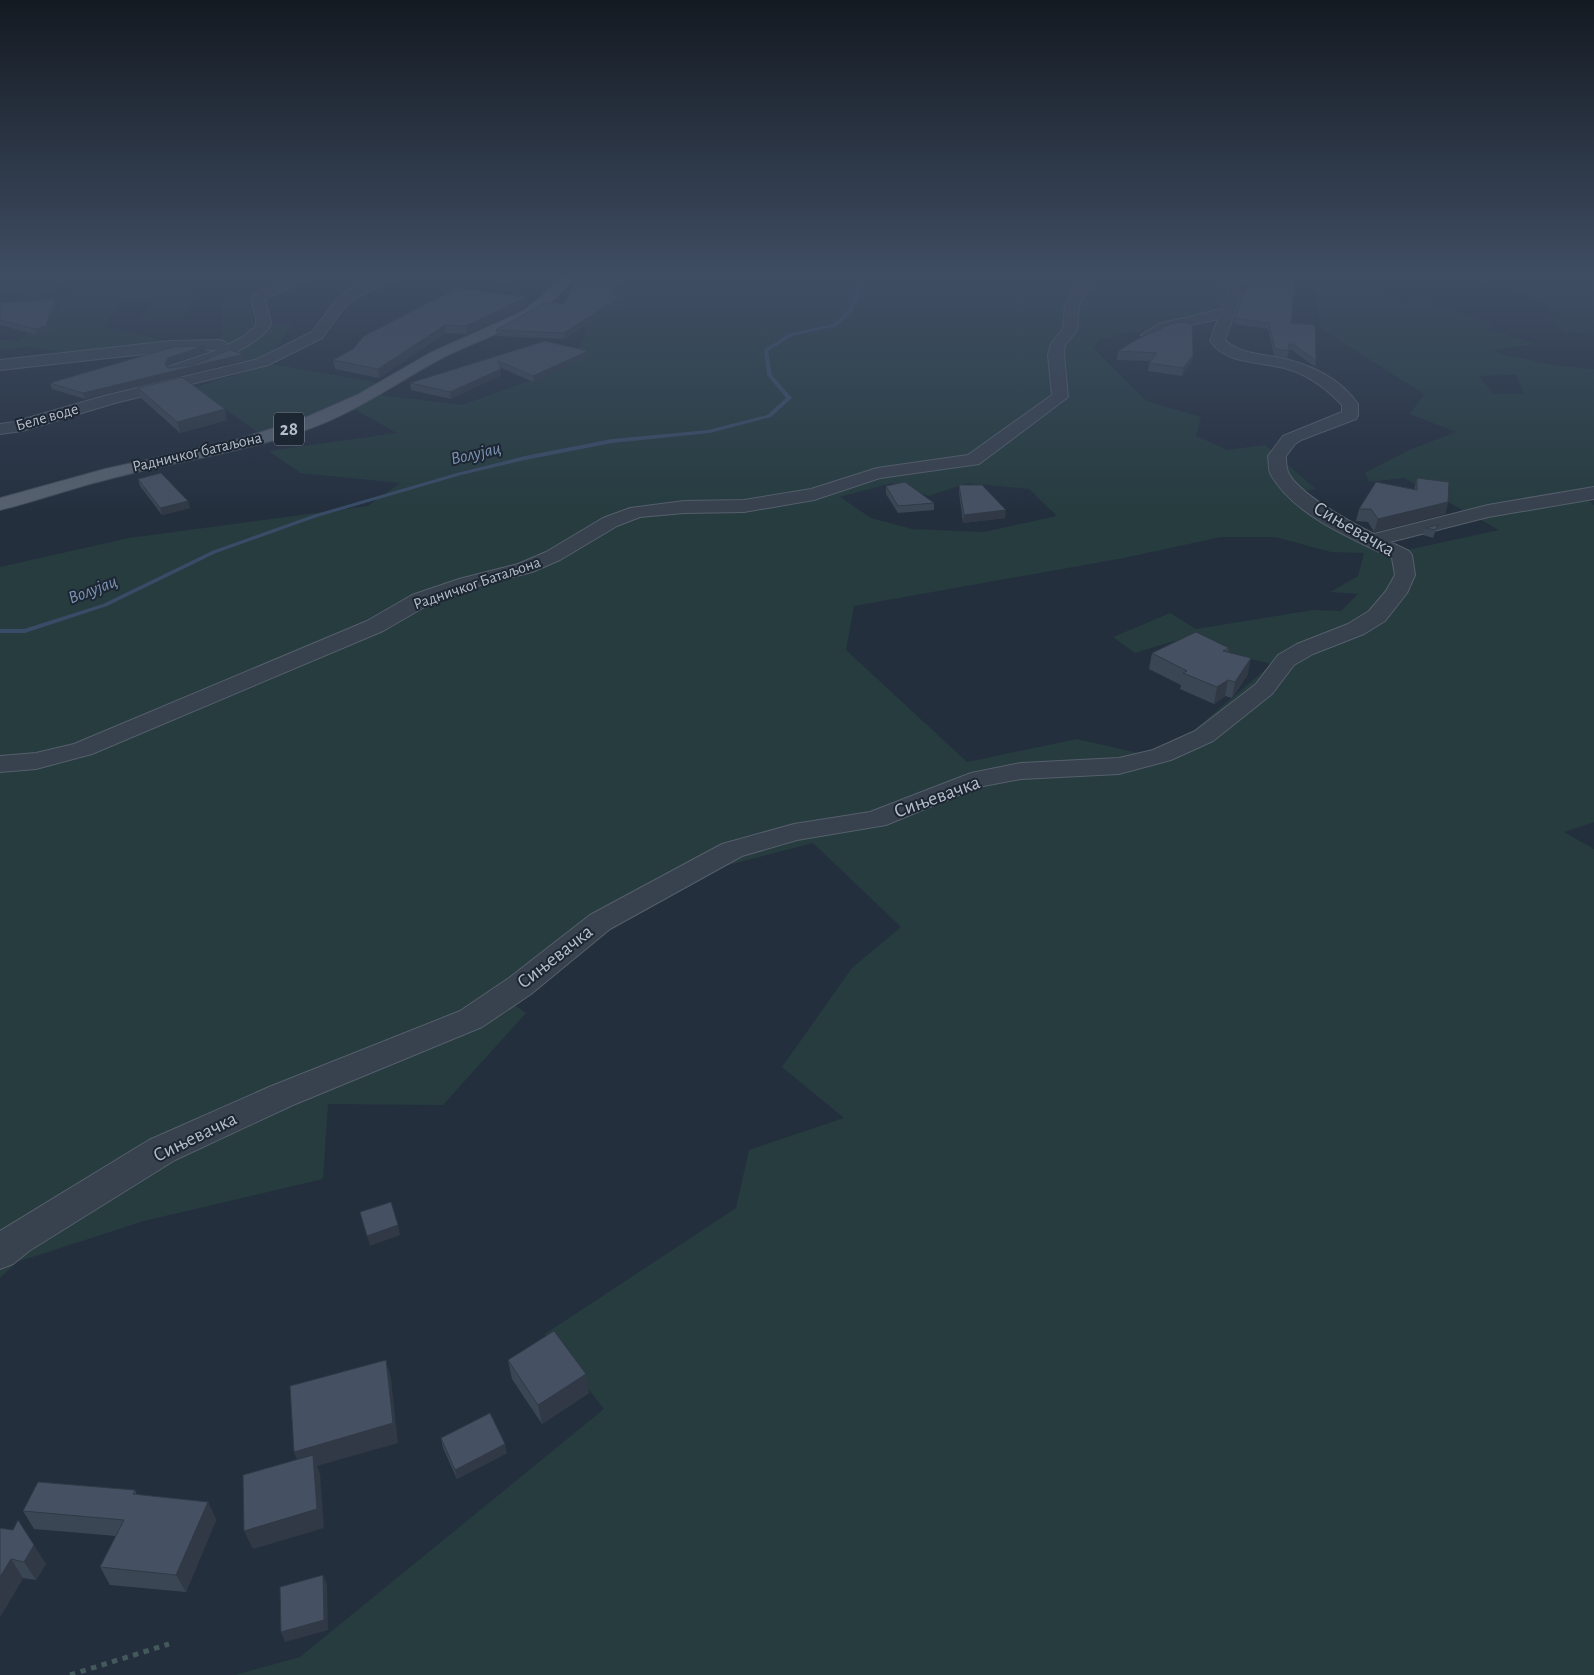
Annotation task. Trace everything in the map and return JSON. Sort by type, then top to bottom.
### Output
[{"type":"main road","name":"Радничког батаљона","points":[[0,504],[128,468],[237,445],[308,423],[363,398],[435,356]]},
{"type":"street","points":[[0,365],[79,356]]},
{"type":"street","name":"Беле воде","points":[[0,423],[182,367],[210,356]]},
{"type":"street","name":"Беле воде","points":[[0,430],[110,399],[263,362],[275,356]]},
{"type":"street","name":"Радничког Батаљона","points":[[0,764],[36,761],[83,749],[375,626],[420,600],[466,583],[525,568],[553,556],[610,522],[637,512],[744,506],[814,494],[877,473],[973,460],[1060,397],[1056,356]]},
{"type":"street","name":"Сињевачка","points":[[0,1253],[16,1240],[162,1150],[281,1096],[471,1019],[520,986],[600,922],[732,850],[794,832],[876,819],[971,781],[1021,770],[1119,766],[1162,755],[1204,736],[1264,689],[1286,660],[1306,649],[1356,630],[1378,616],[1396,593],[1405,575],[1402,555],[1342,524],[1301,498],[1284,483],[1276,468],[1277,454],[1289,440],[1350,415],[1350,404],[1321,377],[1294,366],[1250,356]]},
{"type":"street","points":[[1373,540],[1488,511],[1594,493]]},
{"type":"path","points":[[70,1675],[169,1644]]},
{"type":"green space","points":[[35,356],[77,356],[36,362],[25,359]]},
{"type":"green space","points":[[237,356],[271,356],[266,363],[374,382],[379,395],[462,405],[571,366],[575,356],[1101,356],[1146,401],[1201,417],[1196,436],[1227,450],[1265,445],[1316,489],[1288,493],[1389,554],[1499,530],[1404,478],[1369,482],[1365,473],[1407,451],[1456,432],[1410,414],[1424,394],[1364,356],[1511,356],[1553,365],[1594,369],[1594,498],[1587,500],[1594,505],[1594,822],[1564,832],[1594,849],[1594,1675],[235,1675],[300,1657],[604,1409],[545,1334],[736,1208],[749,1150],[844,1118],[782,1067],[852,968],[901,927],[813,843],[651,885],[494,991],[526,1013],[443,1105],[328,1104],[323,1179],[144,1221],[17,1262],[0,1278],[0,567],[129,538],[368,506],[400,483],[300,473],[269,451],[397,433],[356,410],[258,432],[194,388],[253,369]],"holes":[[[1516,375],[1524,394],[1494,394],[1479,376]],[[892,483],[929,496],[967,483],[1029,489],[1057,516],[984,532],[912,529],[871,518],[840,497]],[[1221,537],[1275,537],[1331,552],[1364,553],[1358,576],[1330,592],[1358,594],[1341,611],[1313,610],[1196,629],[1170,613],[1113,637],[1135,653],[1174,641],[1272,664],[1187,736],[1142,754],[1077,739],[967,762],[846,650],[854,606],[1124,558]]]},
{"type":"building","points":[[142,356],[173,356],[168,358],[165,364],[168,368],[192,365],[214,356],[235,356],[83,393],[50,383]]},
{"type":"building","points":[[340,356],[398,356],[378,369],[333,360]]},
{"type":"building","points":[[496,356],[577,356],[533,376],[498,361],[501,369],[450,392],[410,383]]},
{"type":"building","points":[[1154,356],[1192,356],[1183,368],[1149,363]]},
{"type":"building","points":[[182,377],[225,409],[177,422],[138,388]]},
{"type":"building","points":[[161,473],[188,501],[160,508],[138,479]]},
{"type":"building","points":[[1417,478],[1449,482],[1448,502],[1378,519],[1371,509],[1359,509],[1376,482],[1417,490]]},
{"type":"building","points":[[905,482],[934,503],[898,506],[886,486]]},
{"type":"building","points":[[959,485],[982,485],[1006,510],[964,515]]},
{"type":"building","points":[[1438,525],[1435,530],[1425,528]]},
{"type":"building","points":[[1196,632],[1229,648],[1223,651],[1251,658],[1235,682],[1228,680],[1217,687],[1183,673],[1187,671],[1152,653]]},
{"type":"building","points":[[391,1202],[398,1225],[367,1236],[360,1212]]},
{"type":"building","points":[[554,1331],[586,1374],[538,1405],[508,1360]]},
{"type":"building","points":[[386,1360],[393,1423],[294,1452],[290,1386]]},
{"type":"building","points":[[490,1413],[505,1444],[455,1470],[441,1438]]},
{"type":"building","points":[[313,1455],[317,1509],[244,1531],[243,1475]]},
{"type":"building","points":[[38,1482],[135,1490],[133,1494],[208,1502],[176,1575],[100,1567],[124,1520],[23,1511]]},
{"type":"building","points":[[18,1520],[34,1545],[24,1562],[11,1559],[0,1577],[0,1528],[13,1530]]},
{"type":"building","points":[[323,1575],[324,1620],[281,1632],[280,1587]]},
{"type":"waterway","name":"Волујац","points":[[0,631],[25,631],[105,605],[214,552],[315,516],[459,474],[525,458],[612,441],[708,432],[769,416],[789,398],[770,375],[767,356]]}]
